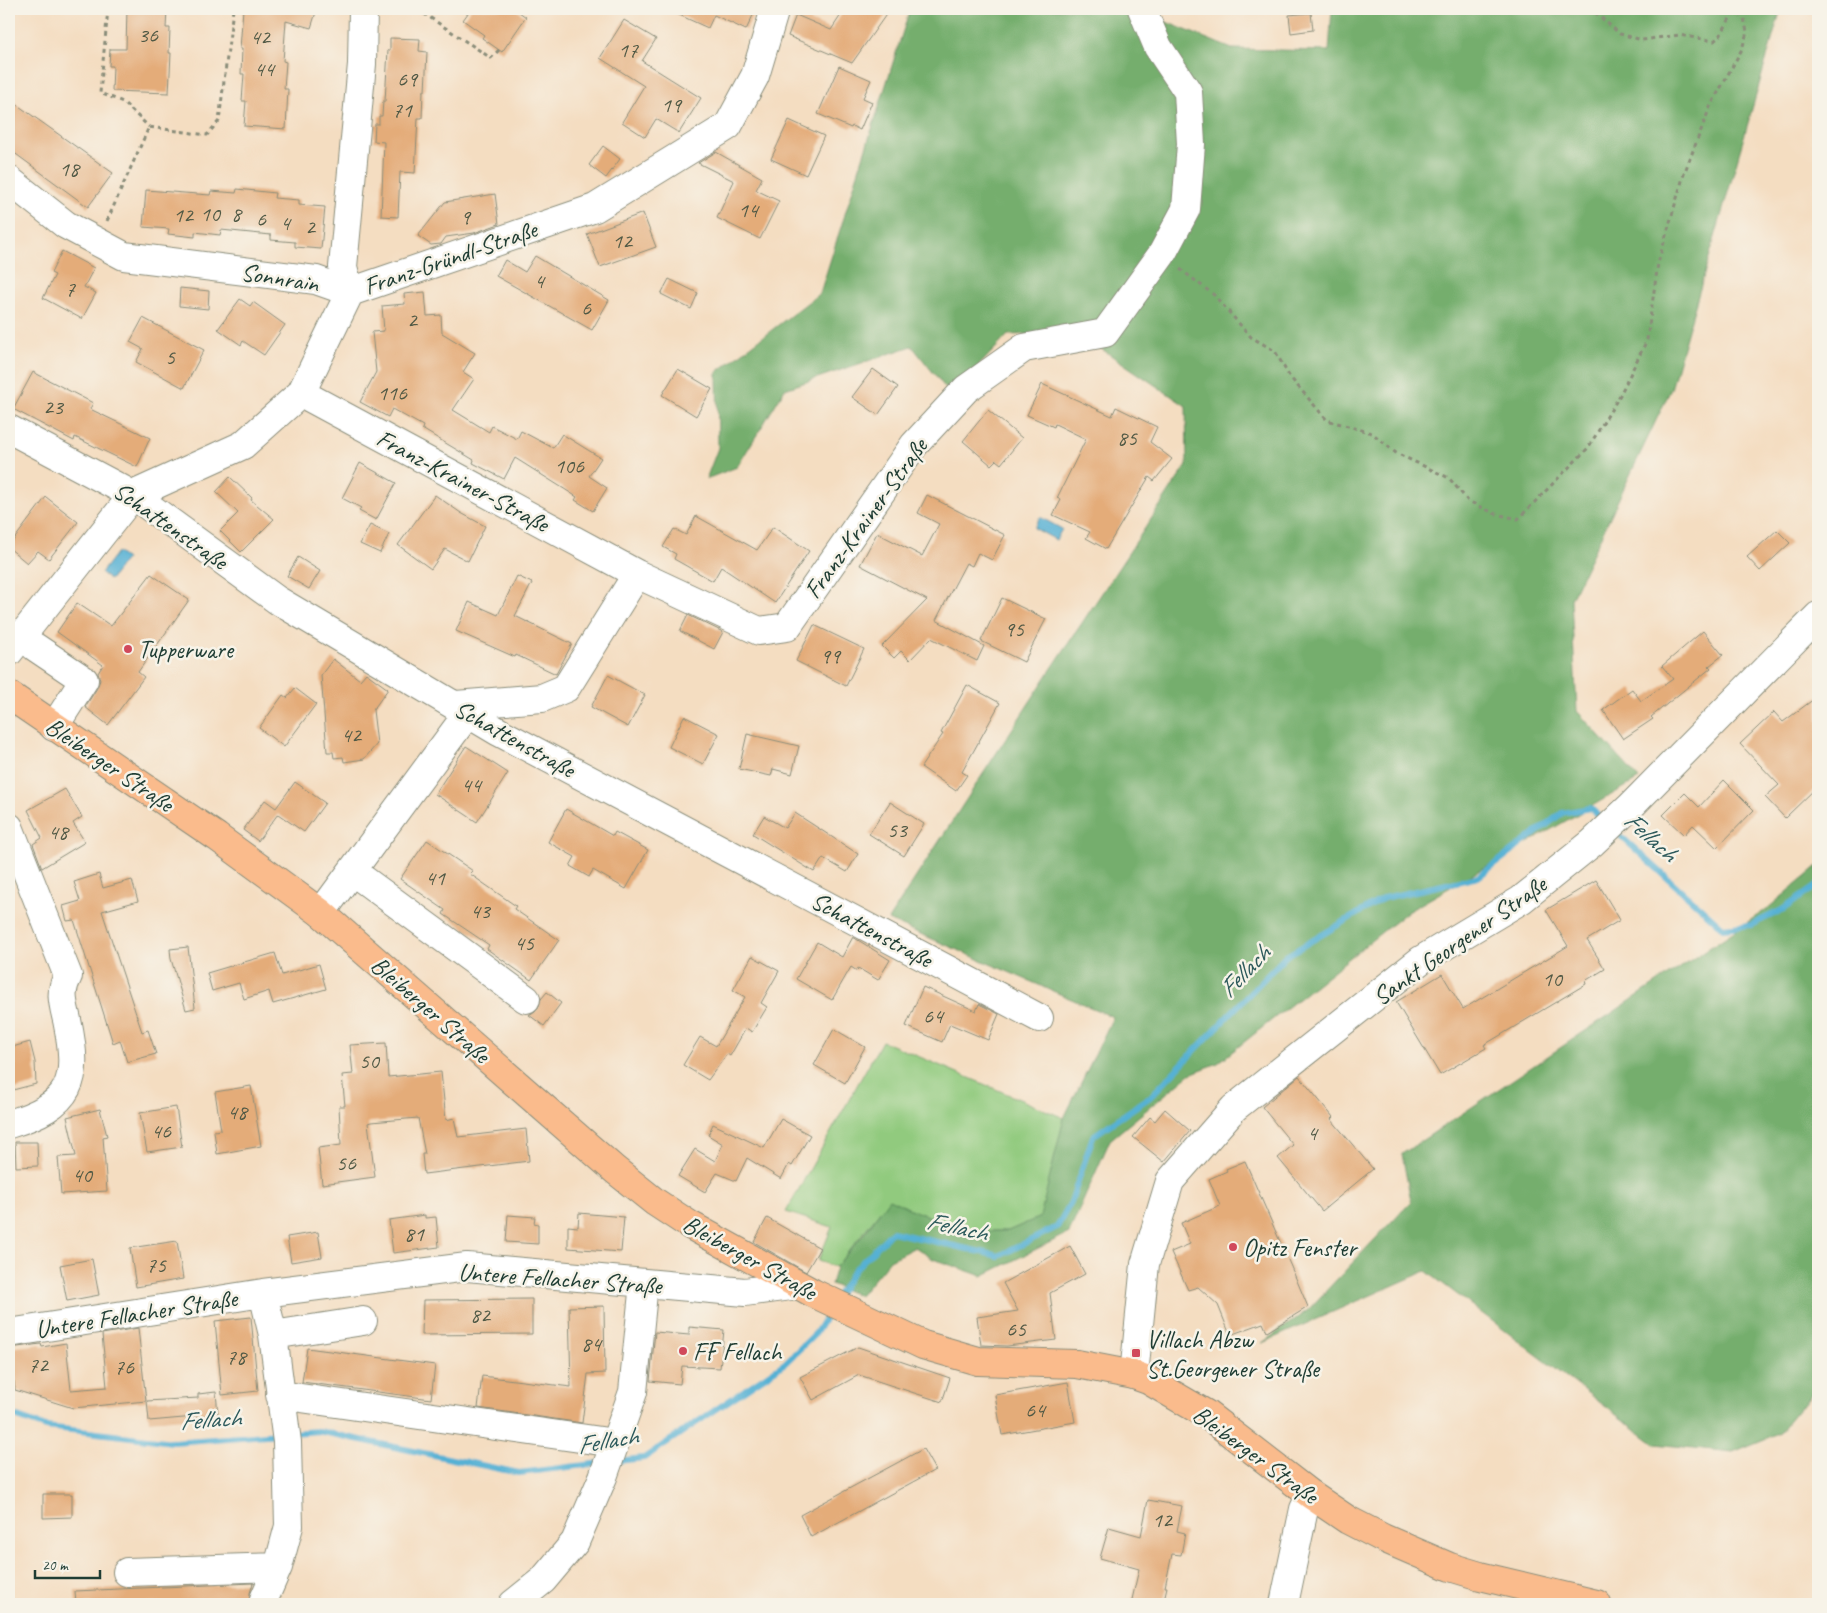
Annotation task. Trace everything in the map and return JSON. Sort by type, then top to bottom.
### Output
[{"type":"main road","name":"Bleiberger Straße","points":[[9,695],[217,837],[321,913],[615,1170],[655,1202],[690,1226],[805,1289],[923,1344],[978,1361],[1077,1364],[1134,1374],[1148,1380],[1206,1414],[1311,1495],[1348,1520],[1383,1538],[1427,1558],[1480,1576],[1597,1604]]},
{"type":"street","name":"Sonnrain","points":[[350,292],[343,267],[362,64],[363,9]]},
{"type":"street","name":"Franz-Gründl-Straße","points":[[22,649],[133,495],[243,445],[301,393],[350,292],[595,208],[728,126],[755,76],[775,9]]},
{"type":"street","name":"Franz-Krainer-Straße","points":[[301,393],[637,574],[759,631],[787,627],[914,445],[966,389],[1024,348],[1105,332],[1162,254],[1186,209],[1192,144],[1188,92],[1158,47],[1142,9]]},
{"type":"street","name":"Sonnrain","points":[[9,180],[66,225],[124,256],[316,280],[350,292]]},
{"type":"street","name":"Schattenstraße","points":[[9,429],[133,495],[277,600],[499,732],[1039,1018]]},
{"type":"street","points":[[321,913],[352,871],[462,709],[542,698],[566,688],[637,574]]},
{"type":"street","name":"Sankt Georgener Straße","points":[[1134,1374],[1145,1264],[1170,1181],[1234,1108],[1421,960],[1521,900],[1592,843],[1629,808],[1818,616]]},
{"type":"street","points":[[22,649],[84,680],[54,727]]},
{"type":"street","points":[[9,826],[68,976],[63,986],[62,996],[73,1054],[69,1086],[59,1098],[47,1109],[9,1124]]},
{"type":"street","points":[[352,871],[526,999]]},
{"type":"street","name":"Untere Fellacher Straße","points":[[9,1333],[263,1293],[467,1267],[745,1292],[805,1289]]},
{"type":"street","points":[[513,1604],[543,1580],[575,1542],[603,1477],[633,1392],[644,1283]]},
{"type":"street","name":"Untere Fellacher Straße","points":[[263,1293],[273,1336],[287,1442],[289,1526],[278,1567]]},
{"type":"street","points":[[273,1336],[363,1321]]},
{"type":"street","points":[[281,1404],[614,1447]]},
{"type":"street","points":[[1284,1604],[1301,1521],[1304,1509],[1311,1495]]},
{"type":"street","points":[[127,1572],[278,1567],[264,1599]]},
{"type":"path","points":[[108,9],[100,93],[123,102],[149,127],[207,134],[219,121],[233,9]]},
{"type":"path","points":[[417,9],[492,58],[499,50]]},
{"type":"path","points":[[1162,254],[1214,295],[1251,337],[1275,351],[1289,376],[1327,420],[1372,433],[1396,453],[1450,478],[1468,501],[1496,514],[1518,519],[1588,448],[1620,395],[1646,340],[1658,263],[1684,174],[1710,107],[1742,49],[1747,32],[1744,18],[1736,12],[1730,18],[1723,34],[1714,41],[1679,35],[1642,40],[1620,34],[1591,9]]},
{"type":"path","points":[[98,242],[149,127]]},
{"type":"green space","points":[[910,9],[1149,9],[1149,15],[1232,49],[1329,51],[1332,9],[1781,9],[1671,389],[1571,599],[1577,711],[1639,779],[1407,912],[1218,1063],[1190,1074],[1110,1140],[1069,1233],[982,1276],[933,1259],[915,1247],[890,1260],[860,1296],[831,1284],[836,1267],[866,1231],[889,1199],[919,1213],[972,1231],[1008,1231],[1040,1217],[1064,1118],[1113,1017],[888,920],[1187,465],[1186,406],[1078,333],[1008,335],[951,395],[912,346],[785,389],[737,467],[706,479],[718,448],[717,372],[820,293]]},
{"type":"green space","points":[[1818,866],[1818,1386],[1779,1433],[1733,1452],[1655,1444],[1426,1271],[1262,1343],[1308,1310],[1411,1201],[1402,1154],[1767,909]]},
{"type":"green space","points":[[882,1041],[1064,1118],[1041,1217],[1008,1231],[972,1231],[919,1213],[889,1200],[836,1267],[818,1261],[832,1227],[786,1212]]},
{"type":"water","points":[[1040,517],[1062,529],[1056,540],[1034,528]]},
{"type":"water","points":[[117,552],[126,559],[110,580],[101,573]]},
{"type":"building","points":[[127,9],[167,9],[166,28],[170,28],[169,53],[171,53],[169,93],[112,91],[113,66],[109,66],[110,49],[126,49]]},
{"type":"building","points":[[243,9],[317,9],[311,28],[286,21],[283,61],[286,62],[284,89],[288,89],[286,129],[244,126],[246,101],[242,101],[244,74],[241,74],[242,49],[240,49]]},
{"type":"building","points":[[471,9],[515,9],[526,17],[502,52],[482,38],[484,35],[463,20]]},
{"type":"building","points":[[666,9],[756,9],[746,30],[714,15],[708,28]]},
{"type":"building","points":[[845,9],[890,9],[852,63],[788,36],[796,15],[831,30]]},
{"type":"building","points":[[1311,13],[1313,30],[1291,33],[1289,15]]},
{"type":"building","points":[[624,20],[656,39],[642,61],[701,98],[679,133],[656,119],[645,137],[622,122],[644,86],[600,58]]},
{"type":"building","points":[[390,38],[420,39],[419,51],[427,52],[422,118],[418,118],[415,173],[400,172],[398,217],[381,216],[384,142],[374,141],[375,124],[379,124],[379,116],[382,116],[383,101],[385,101]]},
{"type":"building","points":[[839,66],[871,80],[863,98],[872,102],[860,130],[818,114]]},
{"type":"building","points":[[9,99],[113,173],[88,207],[9,149]]},
{"type":"building","points":[[789,120],[824,136],[806,175],[771,159]]},
{"type":"building","points":[[603,146],[620,159],[606,178],[589,165]]},
{"type":"building","points":[[716,152],[762,178],[756,190],[779,201],[760,239],[717,218],[734,181],[698,163]]},
{"type":"building","points":[[237,189],[275,193],[274,198],[299,200],[299,205],[325,207],[321,249],[295,247],[295,242],[271,240],[271,235],[221,230],[220,235],[195,232],[195,237],[168,234],[169,229],[143,227],[146,190],[210,195],[211,191],[236,193]]},
{"type":"building","points":[[495,194],[499,224],[474,233],[446,237],[441,244],[431,245],[418,236],[445,202]]},
{"type":"building","points":[[643,213],[656,247],[600,267],[587,234]]},
{"type":"building","points":[[62,251],[94,268],[84,287],[96,293],[82,319],[43,298],[55,275],[51,273]]},
{"type":"building","points":[[535,256],[609,300],[592,330],[496,276],[505,260],[525,272]]},
{"type":"building","points":[[669,279],[698,293],[691,309],[661,294]]},
{"type":"building","points":[[180,288],[209,291],[208,309],[179,306]]},
{"type":"building","points":[[425,292],[427,316],[441,315],[442,333],[475,353],[463,372],[474,379],[453,410],[489,432],[492,426],[517,439],[521,431],[553,448],[562,434],[601,458],[589,476],[607,488],[593,511],[575,500],[577,497],[515,458],[504,479],[473,463],[474,460],[422,429],[423,426],[392,409],[388,417],[360,402],[376,372],[372,332],[384,331],[382,306],[405,304],[404,294]]},
{"type":"building","points":[[240,299],[250,306],[253,302],[285,325],[264,355],[243,341],[241,345],[218,329]]},
{"type":"building","points":[[143,318],[204,350],[184,388],[136,362],[143,349],[130,342]]},
{"type":"building","points":[[678,369],[712,389],[696,416],[662,395]]},
{"type":"building","points":[[873,369],[898,387],[878,415],[852,397]]},
{"type":"building","points":[[33,372],[93,403],[90,409],[150,438],[137,467],[75,437],[74,441],[13,409]]},
{"type":"building","points":[[1042,384],[1112,416],[1116,407],[1157,427],[1150,442],[1172,459],[1154,481],[1149,477],[1106,549],[1086,538],[1090,532],[1053,515],[1061,500],[1057,498],[1086,439],[1055,424],[1054,427],[1027,415]]},
{"type":"building","points":[[988,410],[1022,438],[1001,464],[996,460],[991,465],[963,441]]},
{"type":"building","points":[[360,463],[396,483],[376,520],[359,511],[361,508],[342,498]]},
{"type":"building","points":[[230,477],[252,498],[251,500],[274,519],[241,552],[220,531],[238,513],[216,492]]},
{"type":"building","points":[[435,495],[461,513],[485,526],[468,561],[445,549],[431,569],[398,545]]},
{"type":"building","points":[[927,495],[1005,535],[992,560],[978,553],[972,566],[966,563],[936,620],[984,646],[977,661],[931,638],[910,660],[901,651],[894,658],[882,646],[927,600],[860,565],[877,533],[922,556],[939,524],[918,513]]},
{"type":"building","points":[[46,497],[78,522],[49,559],[38,551],[27,563],[9,546]]},
{"type":"building","points":[[696,516],[757,550],[773,527],[809,551],[775,603],[721,567],[713,581],[674,559],[676,554],[663,547],[674,529],[686,535]]},
{"type":"building","points":[[370,525],[389,534],[380,553],[360,544]]},
{"type":"building","points":[[1777,530],[1790,543],[1760,571],[1747,557]]},
{"type":"building","points":[[298,557],[320,571],[309,589],[287,576]]},
{"type":"building","name":"Tupperware","points":[[151,574],[189,600],[138,672],[144,677],[108,725],[85,707],[97,688],[100,680],[98,673],[103,665],[57,632],[77,603],[111,626]]},
{"type":"building","points":[[517,576],[532,583],[515,616],[572,644],[556,674],[516,655],[515,657],[456,631],[469,602],[498,615]]},
{"type":"building","points":[[1002,598],[1046,619],[1024,662],[981,641]]},
{"type":"building","points":[[688,615],[723,632],[714,649],[680,631]]},
{"type":"building","points":[[814,625],[864,649],[846,686],[796,661]]},
{"type":"building","points":[[1703,631],[1723,655],[1709,666],[1711,668],[1651,717],[1653,719],[1623,739],[1603,710],[1632,689],[1641,701],[1673,679],[1662,666]]},
{"type":"building","points":[[333,659],[360,680],[366,673],[388,689],[373,710],[377,744],[364,759],[344,762],[343,757],[334,758],[333,752],[327,752],[321,675]]},
{"type":"building","points":[[608,675],[645,695],[628,727],[591,707]]},
{"type":"building","points":[[967,685],[1000,703],[962,772],[967,775],[956,791],[921,767],[943,734],[941,733]]},
{"type":"building","points":[[295,688],[316,704],[284,747],[259,728],[283,695],[287,698]]},
{"type":"building","points":[[1818,696],[1818,786],[1785,818],[1765,797],[1779,785],[1740,744],[1774,712],[1783,722]]},
{"type":"building","points":[[684,716],[719,734],[703,764],[669,747]]},
{"type":"building","points":[[747,734],[799,746],[792,774],[773,769],[771,776],[739,769]]},
{"type":"building","points":[[466,746],[508,773],[477,822],[435,794]]},
{"type":"building","points":[[1724,780],[1754,810],[1717,848],[1693,825],[1684,835],[1663,815],[1685,793],[1699,807]]},
{"type":"building","points":[[295,782],[325,803],[304,832],[278,814],[258,841],[243,830],[265,800],[276,808]]},
{"type":"building","points":[[65,789],[82,817],[73,823],[85,842],[42,868],[33,844],[42,838],[28,810]]},
{"type":"building","points":[[890,802],[924,824],[904,856],[869,834]]},
{"type":"building","points":[[566,809],[613,836],[615,832],[648,850],[626,889],[593,870],[589,877],[570,866],[575,857],[548,842]]},
{"type":"building","points":[[795,813],[858,854],[847,872],[823,858],[814,872],[753,834],[764,816],[785,828]]},
{"type":"building","points":[[427,840],[473,871],[470,874],[516,906],[514,909],[559,940],[531,980],[487,949],[489,945],[443,914],[445,910],[400,879]]},
{"type":"building","points":[[99,874],[103,888],[132,880],[138,901],[102,911],[142,1032],[148,1030],[156,1054],[127,1062],[120,1040],[113,1043],[74,920],[67,921],[63,906],[80,901],[74,882]]},
{"type":"building","points":[[1596,880],[1620,920],[1587,940],[1605,969],[1585,981],[1586,984],[1484,1045],[1486,1048],[1440,1075],[1396,1002],[1442,974],[1463,1009],[1568,946],[1546,910]]},
{"type":"building","points":[[853,937],[890,960],[878,980],[858,968],[857,971],[851,967],[832,1000],[796,979],[817,942],[842,957]]},
{"type":"building","points":[[188,947],[195,1008],[186,1010],[171,959],[170,949]]},
{"type":"building","points":[[275,953],[282,975],[319,964],[326,989],[273,1004],[269,991],[244,999],[239,983],[212,991],[207,973]]},
{"type":"building","points":[[752,956],[779,971],[761,1003],[767,1007],[752,1032],[746,1028],[730,1056],[727,1054],[708,1080],[683,1065],[700,1037],[716,1046],[745,997],[733,990]]},
{"type":"building","points":[[923,987],[976,1011],[979,1004],[999,1014],[988,1040],[950,1024],[942,1042],[906,1026]]},
{"type":"building","points":[[547,992],[561,1003],[544,1026],[529,1015],[538,1009],[541,999]]},
{"type":"building","points":[[834,1029],[865,1047],[845,1083],[814,1065]]},
{"type":"building","points":[[30,1042],[35,1062],[36,1084],[9,1091],[9,1048]]},
{"type":"building","points":[[386,1043],[388,1077],[441,1072],[446,1120],[454,1118],[458,1137],[526,1129],[529,1161],[424,1174],[422,1154],[425,1154],[418,1118],[371,1122],[368,1123],[375,1177],[322,1184],[318,1148],[341,1145],[339,1106],[345,1106],[342,1075],[353,1074],[350,1045]]},
{"type":"building","points":[[1299,1076],[1333,1117],[1331,1119],[1373,1169],[1322,1211],[1278,1158],[1293,1145],[1262,1107]]},
{"type":"building","points":[[251,1086],[261,1146],[217,1154],[214,1131],[221,1130],[215,1092]]},
{"type":"building","points":[[176,1107],[182,1147],[147,1152],[140,1113]]},
{"type":"building","points":[[100,1109],[107,1136],[103,1137],[107,1191],[61,1194],[58,1157],[76,1156],[67,1117]]},
{"type":"building","points":[[1165,1109],[1190,1131],[1164,1162],[1133,1137],[1150,1117],[1155,1121]]},
{"type":"building","points":[[781,1119],[810,1135],[792,1166],[789,1164],[781,1179],[747,1158],[736,1181],[717,1173],[705,1192],[678,1176],[695,1149],[715,1161],[723,1144],[708,1135],[713,1124],[764,1148]]},
{"type":"building","points":[[15,1142],[37,1142],[38,1166],[16,1167]]},
{"type":"building","name":"Opitz Fenster","points":[[1245,1161],[1308,1307],[1267,1332],[1263,1323],[1230,1335],[1218,1305],[1198,1287],[1188,1290],[1171,1252],[1190,1244],[1181,1223],[1220,1206],[1209,1179]]},
{"type":"building","points":[[579,1213],[624,1217],[621,1252],[568,1248],[568,1226],[578,1227]]},
{"type":"building","points":[[425,1215],[425,1218],[436,1217],[439,1247],[393,1253],[389,1220]]},
{"type":"building","points":[[508,1215],[535,1217],[534,1223],[538,1224],[538,1244],[506,1242]]},
{"type":"building","points":[[767,1218],[820,1248],[806,1272],[754,1242]]},
{"type":"building","points":[[318,1232],[322,1257],[291,1262],[287,1237]]},
{"type":"building","points":[[177,1241],[183,1279],[136,1287],[130,1248]]},
{"type":"building","points":[[1070,1246],[1085,1274],[1050,1293],[1056,1340],[1007,1346],[981,1345],[977,1317],[1018,1311],[1003,1283]]},
{"type":"building","points":[[92,1259],[99,1295],[67,1301],[60,1265]]},
{"type":"building","points":[[532,1299],[532,1334],[422,1335],[423,1300]]},
{"type":"building","points":[[604,1306],[605,1373],[588,1374],[582,1423],[478,1408],[482,1376],[571,1387],[569,1307]]},
{"type":"building","points":[[251,1317],[258,1391],[222,1395],[215,1321]]},
{"type":"building","name":"FF Fellach","points":[[689,1327],[724,1330],[720,1368],[682,1366],[680,1384],[650,1381],[655,1332],[689,1335]]},
{"type":"building","points":[[138,1328],[146,1401],[73,1408],[15,1390],[14,1381],[9,1382],[9,1348],[41,1344],[42,1347],[66,1343],[71,1390],[107,1387],[102,1334]]},
{"type":"building","points":[[858,1347],[950,1378],[942,1402],[859,1375],[813,1400],[800,1377]]},
{"type":"building","points":[[307,1348],[435,1365],[431,1399],[302,1382]]},
{"type":"building","points":[[1068,1382],[1075,1422],[1002,1435],[995,1395]]},
{"type":"building","points":[[216,1392],[218,1415],[149,1421],[147,1401],[198,1398],[198,1394]]},
{"type":"building","points":[[923,1449],[935,1470],[811,1537],[800,1515]]},
{"type":"building","points":[[43,1494],[72,1494],[72,1517],[43,1518]]},
{"type":"building","points":[[1148,1500],[1182,1506],[1177,1531],[1185,1533],[1181,1555],[1172,1554],[1163,1604],[1131,1604],[1139,1569],[1100,1558],[1109,1527],[1141,1536]]},
{"type":"building","points":[[253,1583],[250,1593],[250,1604],[76,1604],[75,1591]]},
{"type":"waterway","name":"Fellach","points":[[837,1297],[854,1270],[892,1232],[999,1256],[1057,1227],[1071,1202],[1093,1136],[1150,1097],[1286,956],[1384,898],[1478,877],[1562,813],[1590,808],[1605,821]]},
{"type":"waterway","name":"Fellach","points":[[1614,830],[1723,928],[1751,925],[1782,910],[1818,885]]},
{"type":"waterway","name":"Fellach","points":[[617,1461],[644,1458],[785,1363],[816,1333],[831,1308]]},
{"type":"waterway","name":"Fellach","points":[[9,1414],[46,1427],[173,1442],[279,1434]]},
{"type":"waterway","name":"Fellach","points":[[292,1433],[318,1431],[519,1473],[602,1463]]},
{"type":"place","name":"Tupperware","points":[[128,649]]},
{"type":"place","name":"Opitz Fenster","points":[[1233,1247]]},
{"type":"place","name":"FF Fellach","points":[[683,1351]]},
{"type":"place","name":"Villach Abzw St.Georgener Straße","points":[[1136,1353]]}]
